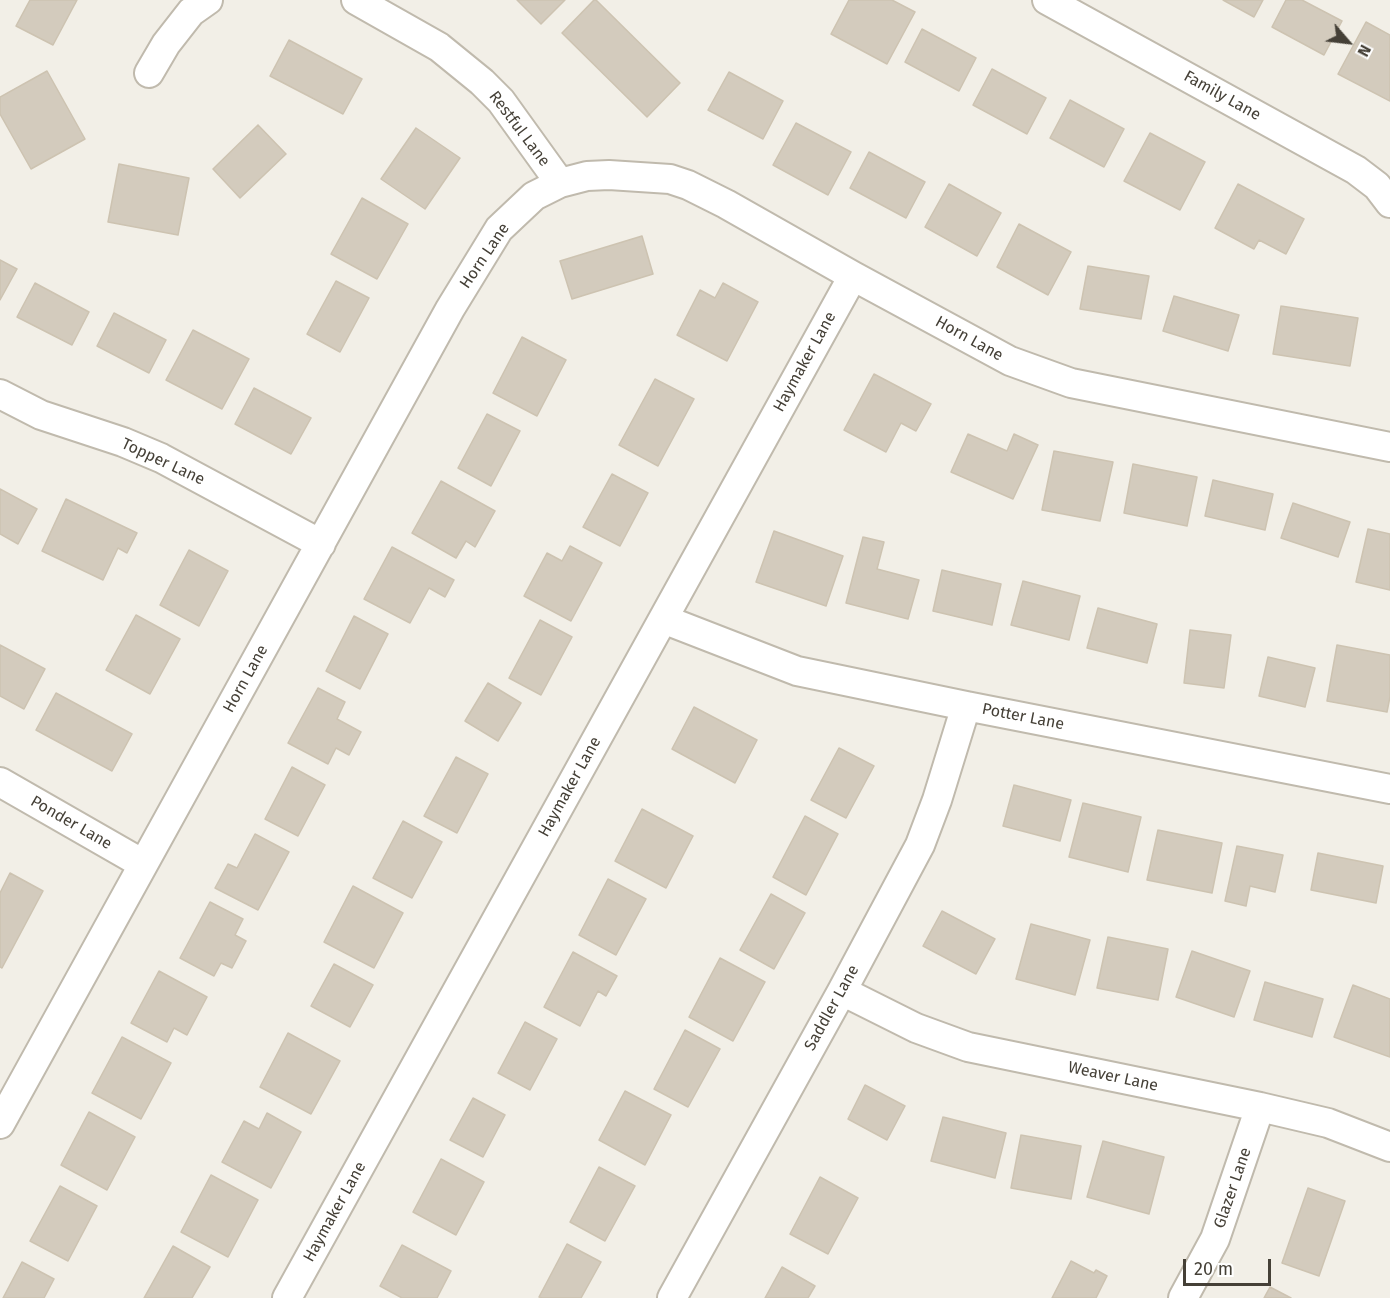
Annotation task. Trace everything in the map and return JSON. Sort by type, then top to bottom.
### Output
[{"type":"street","points":[[149,73],[166,44],[191,12],[208,0]]},
{"type":"street","name":"Restful Lane","points":[[356,0],[439,48],[483,82],[501,101],[560,183]]},
{"type":"street","name":"Family Lane","points":[[1047,0],[1356,170],[1377,186],[1390,202]]},
{"type":"street","name":"Horn Lane","points":[[0,1124],[450,309],[499,229],[534,196],[560,183],[587,176],[609,175],[670,179],[688,185],[726,204],[1010,361],[1071,383],[1390,447]]},
{"type":"street","name":"Haymaker Lane","points":[[287,1298],[853,276]]},
{"type":"street","name":"Topper Lane","points":[[0,394],[41,415],[123,442],[161,458],[321,544]]},
{"type":"street","name":"Potter Lane","points":[[663,619],[797,671],[1390,789]]},
{"type":"street","name":"Saddler Lane","points":[[672,1298],[920,845],[938,800],[966,706]]},
{"type":"street","name":"Ponder Lane","points":[[0,782],[143,864]]},
{"type":"street","name":"Weaver Lane","points":[[842,991],[916,1028],[968,1047],[1260,1107],[1328,1123],[1390,1146]]},
{"type":"street","name":"Glazer Lane","points":[[1183,1298],[1215,1239],[1260,1107]]},
{"type":"building","points":[[30,0],[77,0],[53,45],[16,26]]},
{"type":"building","points":[[517,0],[565,0],[541,24]]},
{"type":"building","points":[[594,0],[680,83],[647,117],[562,33]]},
{"type":"building","points":[[849,0],[892,0],[915,12],[887,64],[831,34]]},
{"type":"building","points":[[1223,0],[1263,0],[1254,17]]},
{"type":"building","points":[[1286,0],[1302,0],[1342,21],[1324,55],[1272,27]]},
{"type":"building","points":[[1366,22],[1390,35],[1390,101],[1338,74]]},
{"type":"building","points":[[922,29],[976,58],[959,91],[905,62]]},
{"type":"building","points":[[289,40],[362,79],[343,114],[270,76]]},
{"type":"building","points":[[992,69],[1046,98],[1027,134],[973,105]]},
{"type":"building","points":[[47,71],[85,139],[31,169],[0,114],[0,97]]},
{"type":"building","points":[[729,72],[783,101],[763,139],[708,110]]},
{"type":"building","points":[[1070,100],[1124,129],[1104,167],[1050,138]]},
{"type":"building","points":[[796,123],[851,152],[828,195],[773,165]]},
{"type":"building","points":[[258,125],[286,154],[240,198],[213,169]]},
{"type":"building","points":[[416,128],[460,158],[425,209],[381,179]]},
{"type":"building","points":[[1150,133],[1205,162],[1180,210],[1124,181]]},
{"type":"building","points":[[869,152],[925,182],[906,218],[850,188]]},
{"type":"building","points":[[119,164],[189,178],[178,235],[108,222]]},
{"type":"building","points":[[949,184],[1001,213],[977,256],[925,227]]},
{"type":"building","points":[[1238,184],[1304,219],[1286,254],[1259,240],[1254,249],[1215,228]]},
{"type":"building","points":[[362,198],[408,224],[377,279],[331,254]]},
{"type":"building","points":[[1019,224],[1071,252],[1048,295],[997,267]]},
{"type":"building","points":[[642,236],[653,274],[572,299],[560,261]]},
{"type":"building","points":[[0,260],[17,269],[0,300]]},
{"type":"building","points":[[1088,266],[1149,276],[1141,319],[1080,309]]},
{"type":"building","points":[[336,281],[369,298],[340,352],[307,334]]},
{"type":"building","points":[[35,283],[89,312],[72,345],[17,317]]},
{"type":"building","points":[[723,283],[758,302],[727,361],[677,335],[700,290],[715,298]]},
{"type":"building","points":[[1174,296],[1239,315],[1228,351],[1163,331]]},
{"type":"building","points":[[1281,306],[1358,318],[1350,366],[1273,354]]},
{"type":"building","points":[[114,313],[166,340],[149,373],[97,346]]},
{"type":"building","points":[[193,330],[249,359],[222,409],[166,380]]},
{"type":"building","points":[[522,337],[566,360],[537,416],[493,393]]},
{"type":"building","points":[[874,374],[931,404],[916,431],[901,423],[886,452],[844,430]]},
{"type":"building","points":[[655,379],[694,399],[658,466],[619,445]]},
{"type":"building","points":[[254,388],[311,418],[291,454],[235,424]]},
{"type":"building","points":[[487,414],[520,431],[491,486],[458,468]]},
{"type":"building","points":[[968,434],[1007,451],[1014,434],[1038,445],[1013,499],[951,472]]},
{"type":"building","points":[[1054,451],[1113,462],[1100,521],[1042,510]]},
{"type":"building","points":[[1133,464],[1197,477],[1187,526],[1124,513]]},
{"type":"building","points":[[612,474],[648,493],[620,546],[583,527]]},
{"type":"building","points":[[1213,480],[1273,494],[1265,530],[1205,516]]},
{"type":"building","points":[[441,481],[495,511],[475,547],[466,541],[456,558],[412,533]]},
{"type":"building","points":[[0,489],[37,509],[18,544],[0,534]]},
{"type":"building","points":[[66,499],[137,533],[127,553],[118,548],[103,580],[42,551]]},
{"type":"building","points":[[1293,503],[1350,522],[1338,557],[1281,538]]},
{"type":"building","points":[[1368,529],[1390,534],[1390,590],[1356,582]]},
{"type":"building","points":[[774,531],[843,556],[826,606],[756,582]]},
{"type":"building","points":[[863,537],[884,542],[877,569],[919,580],[908,619],[846,603]]},
{"type":"building","points":[[570,546],[602,563],[571,621],[524,596],[547,553],[562,561]]},
{"type":"building","points":[[392,547],[454,580],[445,597],[429,588],[410,623],[364,599]]},
{"type":"building","points":[[189,550],[228,571],[199,626],[160,605]]},
{"type":"building","points":[[942,570],[1001,584],[992,625],[933,611]]},
{"type":"building","points":[[1023,581],[1080,596],[1069,640],[1011,625]]},
{"type":"building","points":[[1098,608],[1157,624],[1147,663],[1087,648]]},
{"type":"building","points":[[136,615],[180,639],[150,694],[106,670]]},
{"type":"building","points":[[354,616],[388,634],[360,689],[326,671]]},
{"type":"building","points":[[540,620],[572,637],[541,695],[509,678]]},
{"type":"building","points":[[1190,630],[1231,635],[1224,688],[1184,683]]},
{"type":"building","points":[[0,645],[45,669],[24,709],[0,696]]},
{"type":"building","points":[[1337,645],[1390,655],[1390,697],[1387,712],[1327,701]]},
{"type":"building","points":[[1268,657],[1315,668],[1305,707],[1259,696]]},
{"type":"building","points":[[488,683],[521,703],[498,741],[465,721]]},
{"type":"building","points":[[318,688],[345,702],[337,719],[361,732],[349,755],[336,748],[328,764],[288,743]]},
{"type":"building","points":[[56,693],[132,734],[112,771],[36,730]]},
{"type":"building","points":[[694,707],[757,740],[735,783],[672,749]]},
{"type":"building","points":[[839,748],[874,766],[846,818],[811,800]]},
{"type":"building","points":[[456,757],[488,774],[457,833],[424,816]]},
{"type":"building","points":[[292,767],[325,785],[298,836],[265,819]]},
{"type":"building","points":[[1014,785],[1071,800],[1060,841],[1003,826]]},
{"type":"building","points":[[1083,803],[1141,817],[1128,872],[1069,857]]},
{"type":"building","points":[[642,809],[693,836],[666,888],[615,861]]},
{"type":"building","points":[[805,816],[838,834],[806,895],[773,877]]},
{"type":"building","points":[[403,821],[442,842],[412,898],[373,878]]},
{"type":"building","points":[[1158,830],[1222,843],[1212,893],[1147,880]]},
{"type":"building","points":[[255,834],[289,852],[258,910],[215,888],[228,864],[237,868]]},
{"type":"building","points":[[1237,846],[1283,855],[1275,892],[1250,886],[1246,906],[1225,901]]},
{"type":"building","points":[[1318,853],[1383,866],[1376,903],[1311,890]]},
{"type":"building","points":[[10,873],[43,891],[2,968],[0,967],[0,893]]},
{"type":"building","points":[[608,879],[646,899],[616,955],[579,935]]},
{"type":"building","points":[[353,886],[403,913],[374,968],[324,942]]},
{"type":"building","points":[[771,894],[805,913],[774,969],[740,950]]},
{"type":"building","points":[[210,902],[243,919],[235,935],[246,941],[232,968],[221,963],[214,976],[180,958]]},
{"type":"building","points":[[942,911],[995,939],[976,974],[923,946]]},
{"type":"building","points":[[1031,924],[1090,940],[1075,995],[1016,979]]},
{"type":"building","points":[[1108,937],[1168,949],[1158,1000],[1097,988]]},
{"type":"building","points":[[1192,951],[1250,971],[1234,1017],[1176,997]]},
{"type":"building","points":[[573,952],[617,976],[606,996],[598,991],[580,1026],[544,1007]]},
{"type":"building","points":[[720,958],[765,982],[733,1041],[689,1017]]},
{"type":"building","points":[[334,964],[373,985],[350,1027],[311,1006]]},
{"type":"building","points":[[159,971],[207,997],[187,1035],[174,1028],[167,1042],[131,1023]]},
{"type":"building","points":[[1265,982],[1323,999],[1312,1037],[1254,1020]]},
{"type":"building","points":[[1353,985],[1390,999],[1390,1057],[1334,1037]]},
{"type":"building","points":[[525,1022],[557,1039],[530,1090],[498,1073]]},
{"type":"building","points":[[685,1030],[720,1049],[688,1107],[654,1089]]},
{"type":"building","points":[[288,1033],[340,1061],[311,1114],[260,1087]]},
{"type":"building","points":[[122,1037],[171,1063],[141,1119],[92,1093]]},
{"type":"building","points":[[865,1085],[905,1106],[887,1140],[848,1119]]},
{"type":"building","points":[[625,1091],[671,1115],[645,1165],[599,1140]]},
{"type":"building","points":[[473,1098],[505,1115],[483,1157],[450,1140]]},
{"type":"building","points":[[89,1112],[135,1137],[107,1190],[61,1165]]},
{"type":"building","points":[[267,1113],[301,1132],[271,1188],[222,1162],[244,1121],[259,1129]]},
{"type":"building","points":[[943,1117],[1006,1133],[995,1178],[931,1161]]},
{"type":"building","points":[[1021,1135],[1081,1146],[1071,1199],[1011,1188]]},
{"type":"building","points":[[1103,1141],[1164,1157],[1149,1214],[1087,1197]]},
{"type":"building","points":[[441,1159],[484,1182],[456,1235],[413,1212]]},
{"type":"building","points":[[599,1167],[635,1186],[605,1241],[570,1222]]},
{"type":"building","points":[[211,1175],[258,1200],[228,1257],[181,1232]]},
{"type":"building","points":[[820,1177],[858,1198],[828,1254],[790,1234]]},
{"type":"building","points":[[60,1186],[97,1206],[68,1261],[30,1241]]},
{"type":"building","points":[[1308,1188],[1345,1201],[1319,1276],[1282,1263]]},
{"type":"building","points":[[567,1244],[601,1262],[581,1298],[539,1297]]},
{"type":"building","points":[[402,1245],[451,1271],[437,1298],[402,1298],[380,1286]]},
{"type":"building","points":[[173,1246],[210,1267],[192,1298],[144,1298]]},
{"type":"building","points":[[1071,1261],[1094,1273],[1096,1270],[1107,1276],[1096,1298],[1052,1298]]},
{"type":"building","points":[[22,1262],[54,1279],[44,1298],[3,1298]]},
{"type":"building","points":[[782,1267],[815,1286],[808,1298],[765,1298]]},
{"type":"building","points":[[1270,1287],[1291,1298],[1264,1298]]}]
